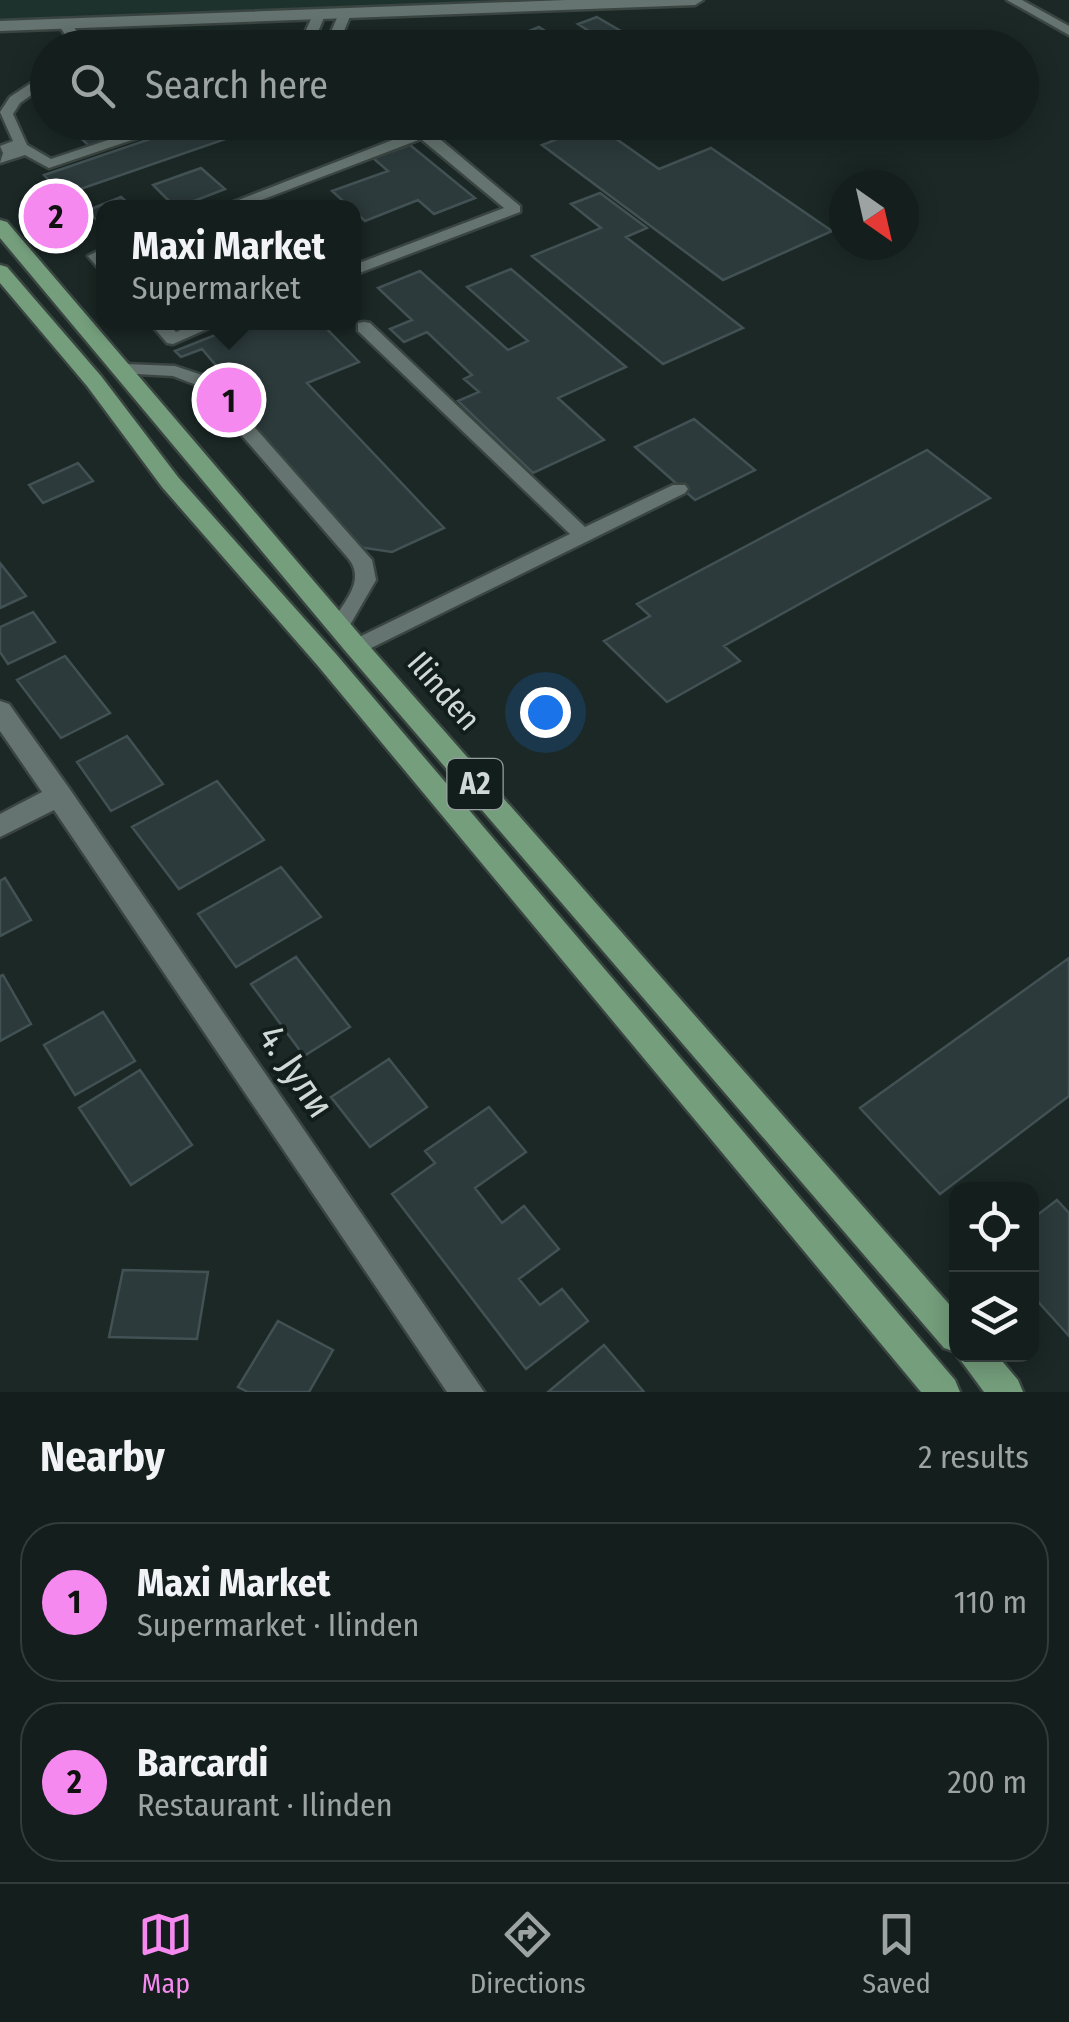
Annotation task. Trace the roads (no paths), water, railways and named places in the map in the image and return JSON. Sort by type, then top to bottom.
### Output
[{"type":"main road","name":"Ilinden","points":[[0,226],[356,647],[949,1328]]},
{"type":"main road","name":"A2","points":[[0,271],[94,381],[170,482],[352,690],[943,1392]]},
{"type":"main road","points":[[980,1362],[1006,1392]]},
{"type":"street","points":[[0,26],[695,0]]},
{"type":"street","name":"4. Јули","points":[[0,711],[467,1392]]},
{"type":"street","points":[[0,826],[60,796]]},
{"type":"lane","points":[[1013,0],[1069,31]]},
{"type":"lane","points":[[312,30],[320,13]]},
{"type":"lane","points":[[338,30],[345,14]]},
{"type":"lane","points":[[65,24],[69,30]]},
{"type":"lane","points":[[30,89],[15,100],[6,114],[24,146],[50,164],[123,140]]},
{"type":"lane","points":[[246,200],[405,140]]},
{"type":"lane","points":[[361,267],[515,209],[432,140]]},
{"type":"lane","points":[[0,150],[24,146]]},
{"type":"lane","points":[[0,158],[24,146]]},
{"type":"lane","points":[[364,326],[583,536]]},
{"type":"lane","points":[[165,330],[172,339],[195,330]]},
{"type":"lane","points":[[125,370],[175,371],[205,382],[355,553],[365,565],[367,580],[340,624]]},
{"type":"lane","points":[[356,647],[679,490]]},
{"type":"place","name":"Barcardi","points":[[56,216]]},
{"type":"place","name":"Maxi Market","points":[[229,400]]}]
